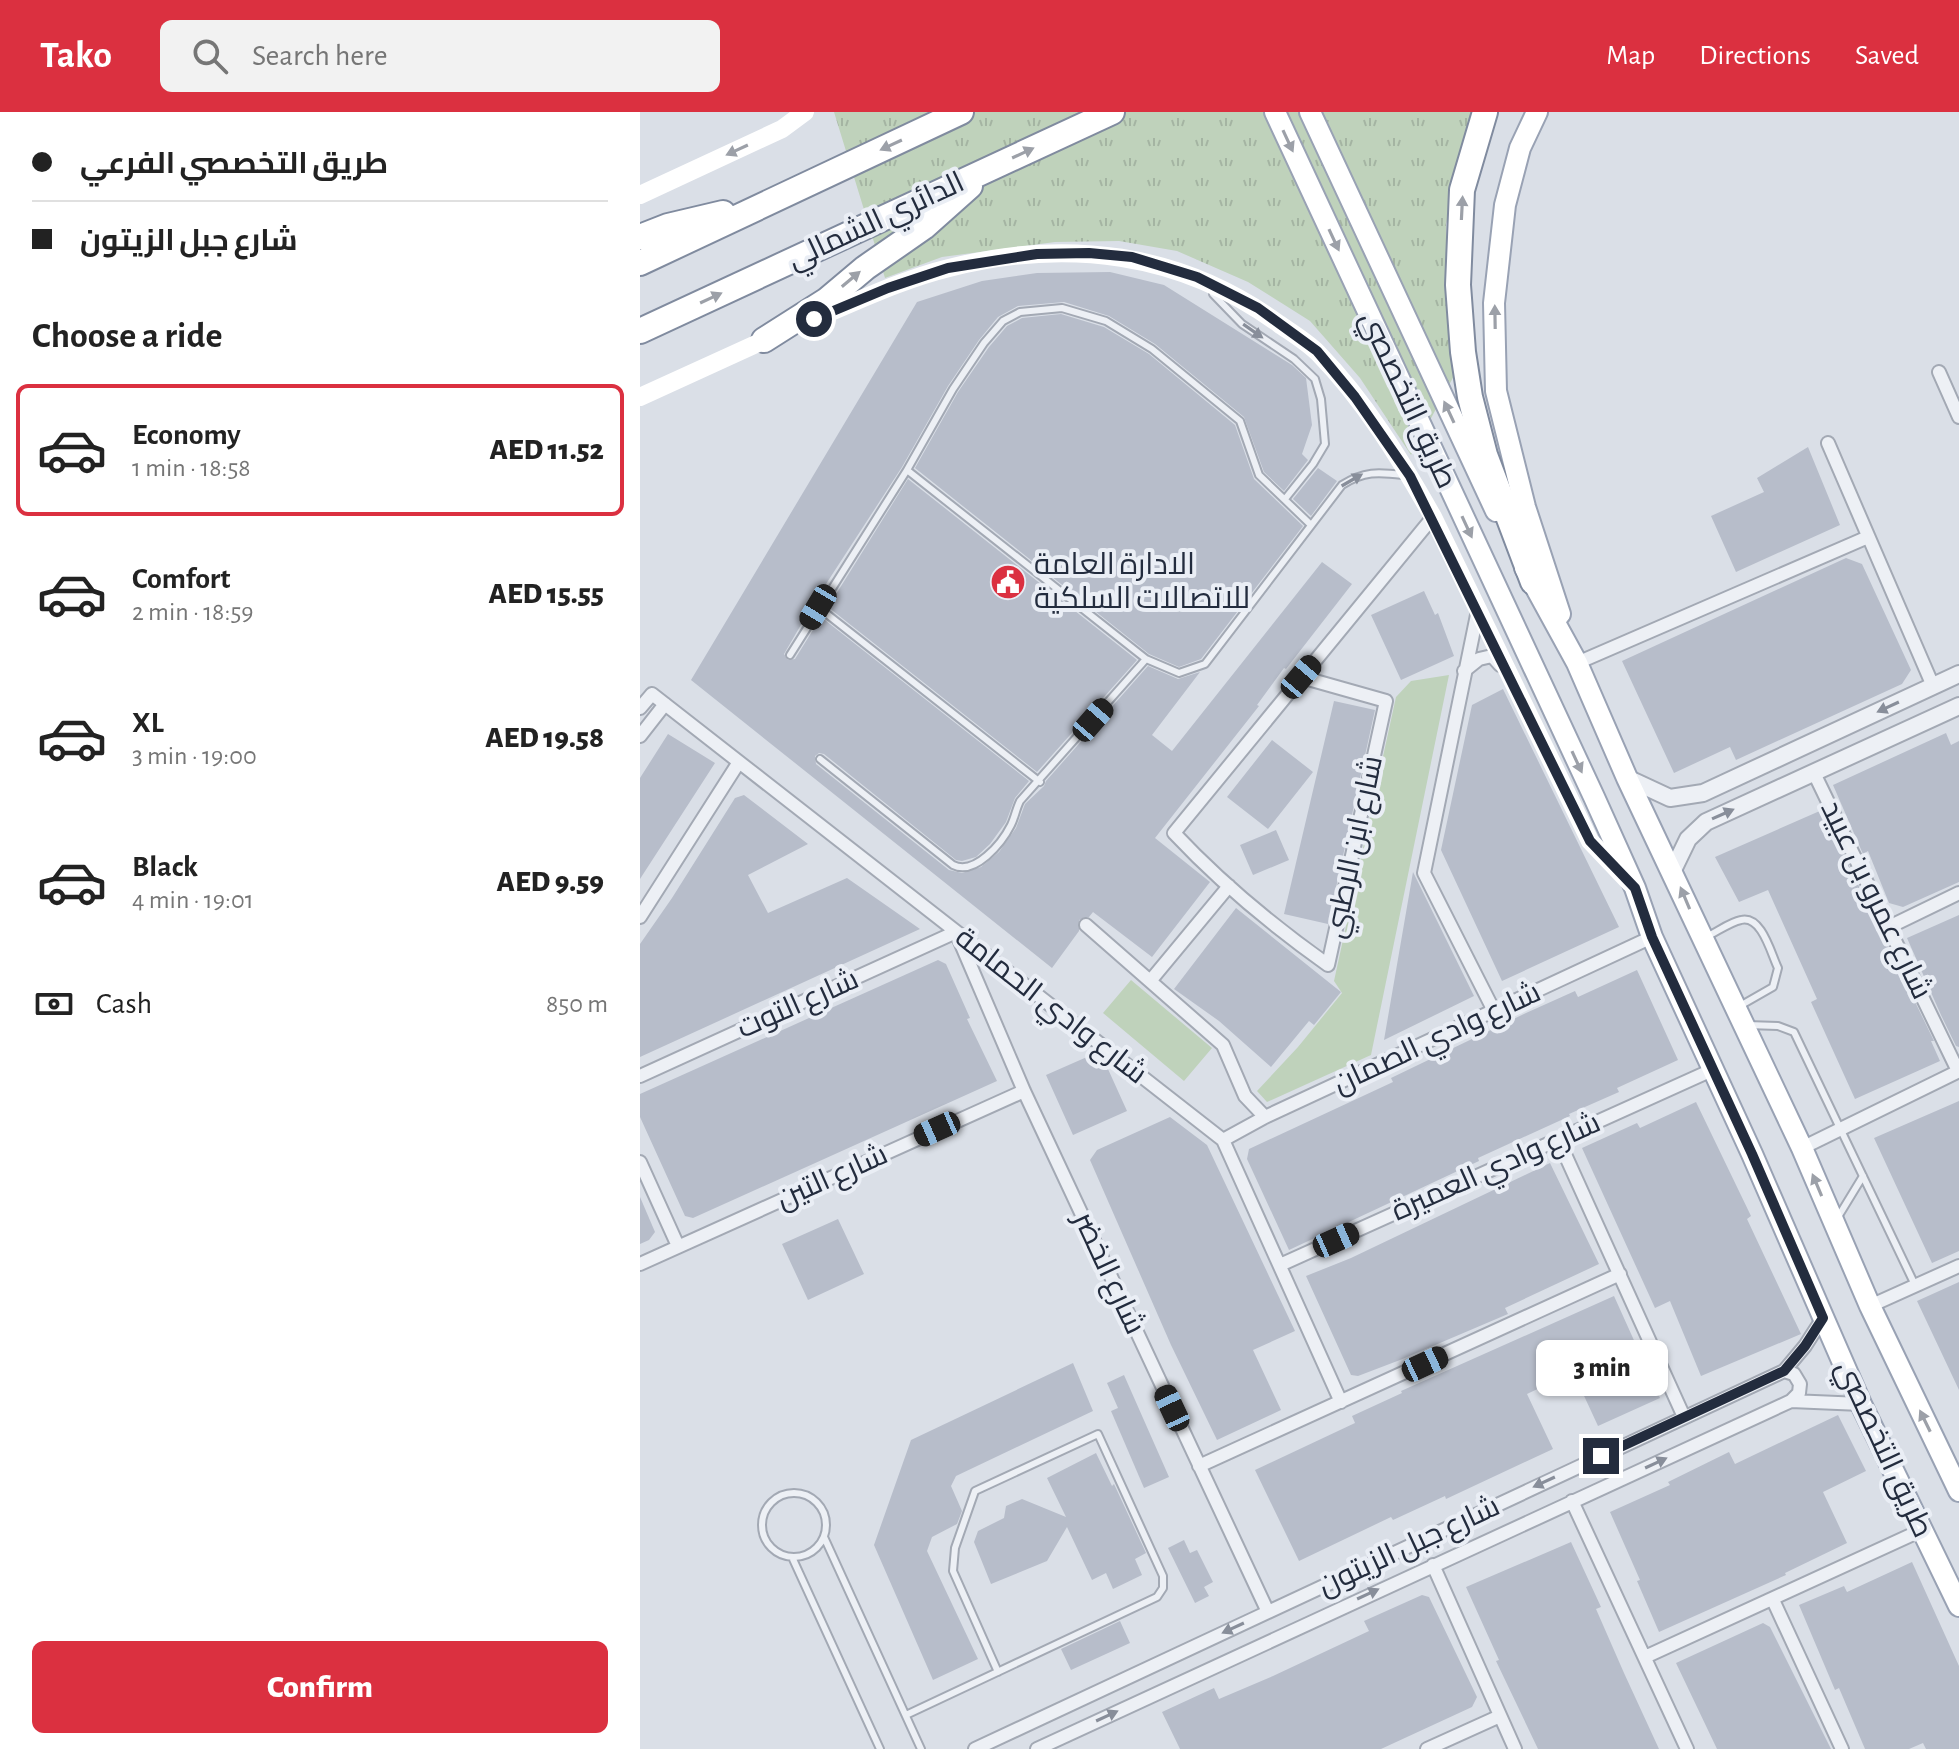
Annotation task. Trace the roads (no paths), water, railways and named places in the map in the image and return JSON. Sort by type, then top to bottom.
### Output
[{"type":"highway","name":"الدائري الشمالي","points":[[640,263],[961,112]]},
{"type":"highway","name":"الدائري الشمالي","points":[[640,331],[1112,112]]},
{"type":"highway","points":[[1485,112],[1462,190],[1458,285],[1463,352],[1470,397],[1485,455],[1533,582]]},
{"type":"highway","points":[[764,340],[827,300],[865,268],[924,227],[988,169]]},
{"type":"highway","points":[[640,237],[668,226],[775,200]]},
{"type":"main road","points":[[640,195],[782,129],[805,112]]},
{"type":"main road","name":"طريق التخصصي","points":[[1275,112],[1635,888],[1652,937],[1861,1404],[1959,1606]]},
{"type":"main road","name":"طريق التخصصي","points":[[1310,112],[1497,515],[1577,663],[1627,778],[1802,1148],[1870,1306],[1959,1491]]},
{"type":"main road","points":[[1537,112],[1520,148],[1505,205],[1494,303],[1496,391],[1525,507],[1577,663]]},
{"type":"main road","points":[[640,397],[888,288],[948,268],[1037,254],[1089,253],[1132,257],[1197,277],[1258,308],[1317,351],[1355,397],[1410,476],[1433,517],[1590,841],[1635,888]]},
{"type":"street","points":[[1939,372],[1959,417]]},
{"type":"street","points":[[1828,443],[1933,686]]},
{"type":"street","name":"شارع ابن الرطبي","points":[[1301,677],[1386,701],[1328,965],[1276,928],[1198,859],[1174,833],[1301,677],[1433,517]]},
{"type":"street","points":[[1577,663],[1868,537]]},
{"type":"street","points":[[1478,610],[1424,873],[1494,1011]]},
{"type":"street","points":[[1464,671],[1479,659],[1492,656],[1509,675]]},
{"type":"street","points":[[1627,778],[1670,798],[1703,793],[1959,674]]},
{"type":"street","name":"شارع وادي الحمامة","points":[[640,708],[652,694],[1223,1140],[1341,1402]]},
{"type":"street","points":[[640,736],[665,704]]},
{"type":"street","points":[[1673,870],[1688,839],[1706,822],[1959,706]]},
{"type":"street","points":[[640,917],[739,762]]},
{"type":"street","name":"شارع عمرو بن عبيد","points":[[1814,773],[1958,1071]]},
{"type":"street","points":[[1151,980],[1229,886]]},
{"type":"street","points":[[1889,927],[1959,893]]},
{"type":"street","points":[[1086,925],[1223,1045],[1245,1096],[1265,1117]]},
{"type":"street","name":"شارع التوت","points":[[640,1076],[956,932]]},
{"type":"street","name":"شارع الخضر","points":[[956,932],[1024,1091],[1268,1612]]},
{"type":"street","name":"شارع وادي الصمان","points":[[1223,1140],[1265,1117],[1652,937]]},
{"type":"street","name":"شارع وادي العميرة","points":[[1280,1265],[1712,1070]]},
{"type":"street","points":[[1802,1148],[1958,1071]]},
{"type":"street","name":"شارع التين","points":[[640,1264],[1024,1091]]},
{"type":"street","points":[[1558,1139],[1684,1417]]},
{"type":"street","points":[[640,1162],[678,1246]]},
{"type":"street","points":[[1870,1306],[1959,1266]]},
{"type":"street","points":[[1199,1466],[1620,1274]]},
{"type":"street","name":"شارع جبل الزيتون","points":[[975,1749],[1784,1371],[1823,1318]]},
{"type":"street","points":[[1784,1371],[1794,1374],[1800,1384],[1799,1393],[1791,1401]]},
{"type":"street","name":"شارع جبل الزيتون","points":[[1037,1749],[1791,1401],[1861,1404]]},
{"type":"street","points":[[1572,1501],[1687,1749]]},
{"type":"street","points":[[1645,1657],[1922,1530]]},
{"type":"street","points":[[1433,1565],[1515,1749]]},
{"type":"street","points":[[1773,1600],[1842,1749]]},
{"type":"street","points":[[1427,1749],[1500,1716]]},
{"type":"lane","points":[[1197,277],[1242,324],[1294,359],[1315,379],[1321,399],[1325,444],[1285,499]]},
{"type":"lane","points":[[790,655],[907,470],[953,389],[1003,321],[1020,312],[1062,308],[1106,321],[1152,349],[1240,421],[1259,475],[1311,525]]},
{"type":"lane","points":[[907,470],[1146,659],[1179,673],[1205,664],[1342,485],[1372,471],[1410,476]]},
{"type":"lane","points":[[818,607],[1040,782]]},
{"type":"lane","points":[[820,759],[960,868],[970,867],[985,858],[1012,824],[1020,801],[1146,659]]},
{"type":"lane","points":[[1702,939],[1741,920],[1751,920],[1758,925],[1778,968],[1773,987],[1739,1017]]},
{"type":"lane","points":[[1739,1017],[1794,1032],[1915,1285]]},
{"type":"lane","points":[[1834,1225],[1863,1176]]},
{"type":"lane","points":[[906,1715],[998,1672],[1157,1597],[1163,1588],[1163,1576],[1098,1434],[975,1491],[955,1548],[953,1571],[998,1672]]},
{"type":"lane","points":[[789,1493],[802,1494],[814,1500],[823,1511],[826,1523],[824,1537],[817,1548],[805,1555],[792,1557],[779,1554],[768,1545],[762,1533],[762,1520],[767,1508],[776,1498],[789,1493]]},
{"type":"lane","points":[[824,1537],[921,1749]]},
{"type":"lane","points":[[792,1557],[880,1749]]},
{"type":"place","name":"الادارة العامة للاتصالات السلكية","points":[[1008,582]]}]
